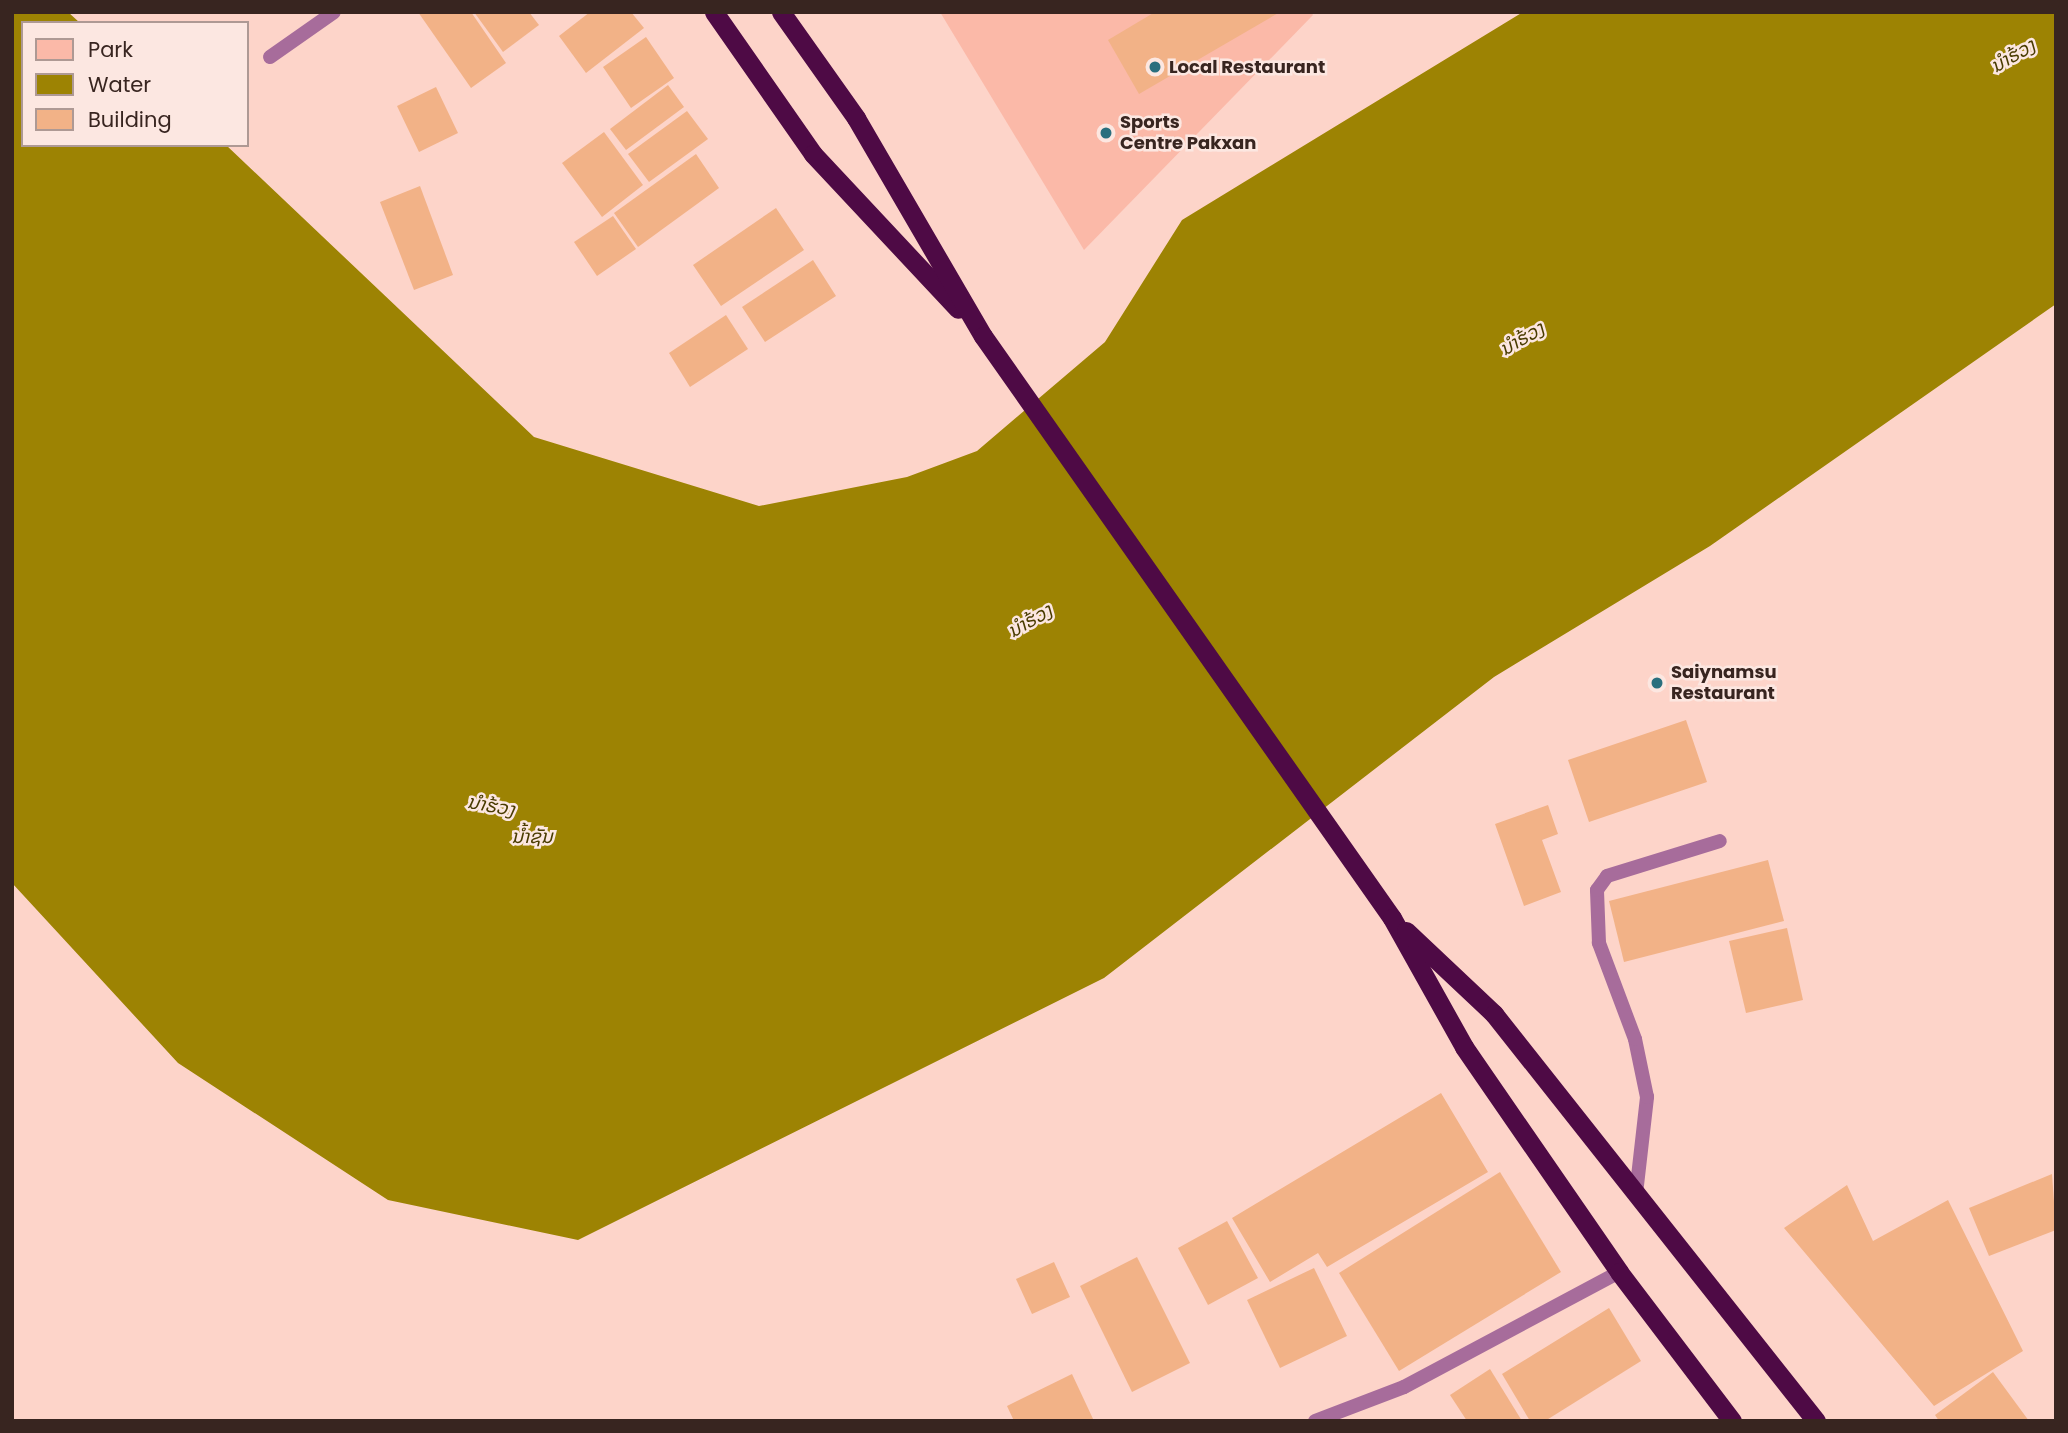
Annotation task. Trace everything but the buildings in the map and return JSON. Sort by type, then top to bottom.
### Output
[{"type":"highway","points":[[715,12],[813,154],[982,335]]},
{"type":"highway","points":[[781,12],[856,118],[982,335],[1392,918],[1464,1047],[1619,1272],[1732,1421]]},
{"type":"highway","points":[[1392,918],[1494,1014],[1816,1421]]},
{"type":"lane","points":[[270,57],[334,12]]},
{"type":"lane","points":[[1636,1194],[1647,1097],[1635,1039],[1599,943],[1597,890],[1607,876],[1720,841]]},
{"type":"lane","points":[[1315,1421],[1404,1387],[1619,1272]]},
{"type":"green space","name":"Sports Centre Pakxan","points":[[940,12],[1311,12],[1313,15],[1084,250]]},
{"type":"water","name":"ນ້ຳຊັນ","points":[[12,12],[68,12],[78,21],[21,21],[21,147],[228,147],[534,437],[759,506],[907,477],[977,451],[1105,342],[1182,220],[1523,12],[2056,12],[2056,304],[1710,546],[1494,677],[1104,978],[578,1240],[388,1200],[178,1063],[12,883]]},
{"type":"place","name":"Local Restaurant","points":[[1155,67]]},
{"type":"place","name":"Sports Centre Pakxan","points":[[1106,133]]},
{"type":"place","name":"Saiynamsu Restaurant","points":[[1657,683]]},
{"type":"water label","name":"ນຳ້ຮວງ","points":[[2013,56]]},
{"type":"water label","name":"ນຳ້ຮວງ","points":[[1522,339]]},
{"type":"water label","name":"ນຳ້ຮວງ","points":[[1030,621]]},
{"type":"water label","name":"ນຳ້ຮວງ","points":[[491,806]]}]
